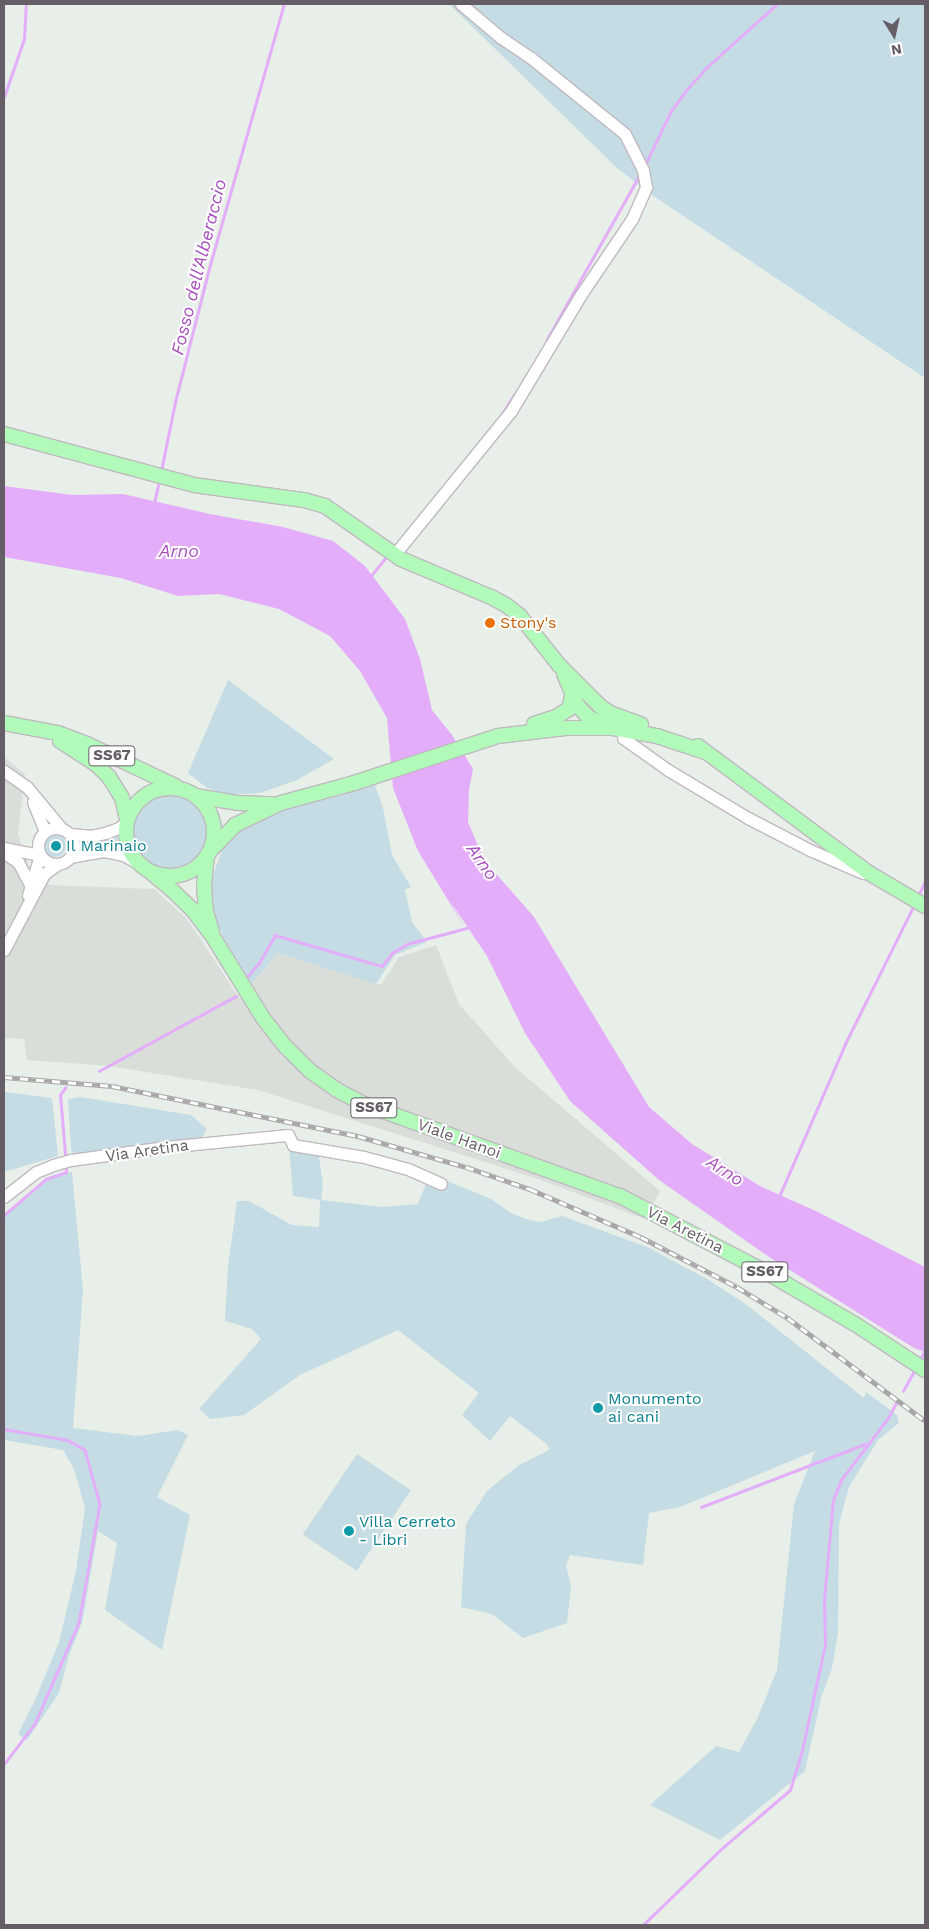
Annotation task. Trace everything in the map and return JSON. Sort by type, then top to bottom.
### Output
[{"type":"main road","points":[[4,434],[194,485],[304,500],[325,506],[394,555],[491,597],[520,616],[559,665],[578,694],[591,705],[588,717],[566,728]]},
{"type":"main road","points":[[208,853],[235,825],[281,803],[354,783],[556,717],[569,709],[578,694]]},
{"type":"main road","points":[[578,694],[610,713],[641,724]]},
{"type":"main road","points":[[588,717],[618,733]]},
{"type":"main road","points":[[534,724],[588,717],[660,728],[685,738],[869,873],[925,906]]},
{"type":"main road","name":"SS67","points":[[4,723],[58,733],[87,744],[181,789]]},
{"type":"main road","points":[[499,736],[566,728],[657,736],[705,752]]},
{"type":"main road","name":"SS67","points":[[40,730],[73,748],[110,777],[122,798],[127,820]]},
{"type":"main road","name":"Viale Hanoi","points":[[215,940],[206,911],[204,886],[208,853],[214,833],[211,815],[196,796],[181,789],[167,787],[154,790],[142,797],[133,807],[127,820],[127,845],[144,867],[172,890],[192,910],[215,940],[263,1018],[286,1047],[310,1071],[337,1090],[361,1103],[598,1187]]},
{"type":"main road","points":[[196,796],[238,803],[281,803]]},
{"type":"main road","name":"Viale Hanoi","points":[[144,867],[160,875],[174,876],[187,873],[198,866],[208,853]]},
{"type":"main road","name":"Via Aretina","points":[[598,1187],[620,1196],[771,1275],[855,1324],[925,1370]]},
{"type":"street","points":[[394,555],[511,411],[580,296],[632,219],[646,187],[643,170],[625,134],[531,58],[500,37],[461,4]]},
{"type":"street","points":[[618,733],[668,770],[748,818],[812,851],[888,884]]},
{"type":"street","points":[[8,774],[35,795],[65,831],[74,845],[70,857]]},
{"type":"street","points":[[8,774],[35,805],[42,834],[38,849],[40,855],[48,863],[58,864]]},
{"type":"street","name":"Viale Hanoi","points":[[4,850],[26,844],[42,834],[65,831],[91,836],[105,833],[119,828],[127,820]]},
{"type":"street","points":[[4,850],[40,855]]},
{"type":"street","points":[[4,850],[18,862],[30,885]]},
{"type":"street","name":"Viale Hanoi","points":[[58,864],[70,857],[104,851],[123,855],[144,867]]},
{"type":"street","points":[[25,909],[30,885],[40,855]]},
{"type":"street","points":[[4,950],[44,874],[58,864]]},
{"type":"street","name":"Via Aretina","points":[[4,1197],[8,1189],[36,1172],[71,1160],[165,1147],[288,1135],[293,1145],[364,1157],[408,1169],[441,1184]]},
{"type":"shaded area","points":[[449,4],[925,4],[925,378],[652,195],[617,168]]},
{"type":"shaded area","points":[[228,680],[334,759],[297,780],[260,793],[232,795],[207,788],[188,773]]},
{"type":"shaded area","points":[[4,757],[25,774],[18,834],[28,865],[49,885],[154,889],[187,919],[240,999],[278,953],[381,985],[399,957],[436,945],[459,1004],[515,1067],[660,1191],[655,1201],[642,1218],[538,1179],[258,1090],[109,1066],[27,1060],[24,1039],[4,1038]]},
{"type":"shaded area","points":[[375,785],[383,808],[392,855],[411,887],[405,890],[412,922],[427,942],[395,955],[376,984],[278,953],[252,984],[225,940],[212,913],[212,878],[222,850],[244,825],[276,813]]},
{"type":"shaded area","points":[[170,795],[184,798],[196,806],[204,818],[207,832],[204,846],[196,858],[184,866],[170,869],[156,866],[144,858],[136,846],[133,832],[136,818],[144,806],[156,798]]},
{"type":"shaded area","points":[[116,832],[120,851],[79,850],[79,840]]},
{"type":"shaded area","points":[[51,835],[59,835],[66,842],[66,850],[59,857],[51,857],[44,850],[44,842]]},
{"type":"shaded area","points":[[4,1092],[52,1098],[58,1156],[4,1172]]},
{"type":"shaded area","points":[[80,1097],[191,1115],[207,1129],[201,1140],[76,1155],[71,1150],[68,1099]]},
{"type":"shaded area","points":[[289,1146],[318,1150],[323,1184],[321,1200],[382,1207],[418,1204],[430,1174],[491,1199],[511,1213],[529,1220],[541,1222],[562,1216],[647,1247],[707,1279],[747,1305],[864,1398],[866,1392],[897,1415],[899,1423],[878,1440],[849,1487],[839,1524],[838,1633],[832,1668],[821,1698],[805,1771],[720,1840],[650,1805],[716,1746],[739,1752],[757,1719],[777,1670],[794,1504],[815,1451],[680,1507],[649,1513],[643,1565],[570,1555],[566,1566],[571,1585],[567,1623],[523,1638],[492,1614],[461,1607],[466,1524],[487,1491],[519,1465],[549,1450],[548,1445],[510,1416],[490,1441],[462,1415],[479,1393],[398,1330],[300,1375],[244,1415],[210,1419],[199,1409],[261,1339],[252,1329],[225,1321],[228,1267],[237,1201],[249,1201],[292,1225],[319,1227],[320,1200],[293,1196]]},
{"type":"shaded area","points":[[66,1172],[72,1172],[83,1290],[73,1428],[138,1436],[178,1430],[188,1435],[157,1497],[190,1515],[162,1650],[105,1610],[117,1543],[98,1531],[82,1623],[69,1655],[59,1693],[27,1740],[18,1734],[35,1700],[59,1642],[76,1571],[85,1508],[74,1469],[63,1450],[4,1440],[4,1215],[46,1179]]},
{"type":"shaded area","points":[[357,1454],[411,1490],[357,1571],[303,1534]]},
{"type":"water","name":"Arno","points":[[4,486],[72,495],[123,494],[210,514],[283,527],[333,541],[365,566],[405,619],[420,659],[432,710],[452,735],[473,769],[469,790],[468,822],[484,860],[534,917],[649,1107],[692,1144],[760,1186],[818,1212],[925,1267],[925,1352],[914,1348],[769,1257],[659,1180],[570,1101],[525,1033],[487,956],[450,901],[465,928],[418,851],[393,788],[387,718],[360,671],[330,636],[279,609],[219,594],[178,596],[121,578],[4,557]]},
{"type":"waterway","points":[[4,97],[24,39],[26,4]]},
{"type":"waterway","name":"Fosso dell'Alberaccio","points":[[161,471],[175,402],[210,265],[284,4]]},
{"type":"waterway","points":[[645,165],[671,111],[688,88],[706,68],[777,4]]},
{"type":"waterway","points":[[546,341],[639,176]]},
{"type":"waterway","points":[[502,414],[514,395]]},
{"type":"waterway","name":"Fosso dell'Alberaccio","points":[[154,503],[159,481]]},
{"type":"waterway","points":[[370,577],[387,556]]},
{"type":"waterway","points":[[919,894],[925,881]]},
{"type":"waterway","points":[[778,1199],[845,1044],[913,907]]},
{"type":"waterway","points":[[245,979],[259,963],[275,935],[382,966],[392,953],[407,944],[470,927]]},
{"type":"waterway","points":[[99,1071],[236,996]]},
{"type":"waterway","points":[[65,1088],[60,1095],[65,1154]]},
{"type":"waterway","points":[[4,1215],[46,1179],[66,1172],[66,1169]]},
{"type":"waterway","points":[[921,1358],[925,1349]]},
{"type":"waterway","points":[[903,1391],[914,1371]]},
{"type":"waterway","points":[[643,1925],[720,1850],[790,1790],[801,1755],[825,1645],[824,1600],[833,1500],[841,1480],[888,1418],[897,1401]]},
{"type":"waterway","points":[[4,1429],[68,1440],[85,1450],[100,1504],[79,1623],[35,1724],[4,1765]]},
{"type":"waterway","points":[[701,1507],[865,1444]]},
{"type":"railway","points":[[4,1077],[112,1086],[358,1136],[466,1167],[530,1189],[641,1237],[737,1287],[788,1318],[925,1421]]},
{"type":"place","name":"Stony's","points":[[490,623]]},
{"type":"place","name":"Il Marinaio","points":[[56,846]]},
{"type":"place","name":"Monumento ai cani","points":[[598,1408]]},
{"type":"place","name":"Villa Cerreto - Libri","points":[[349,1531]]}]
